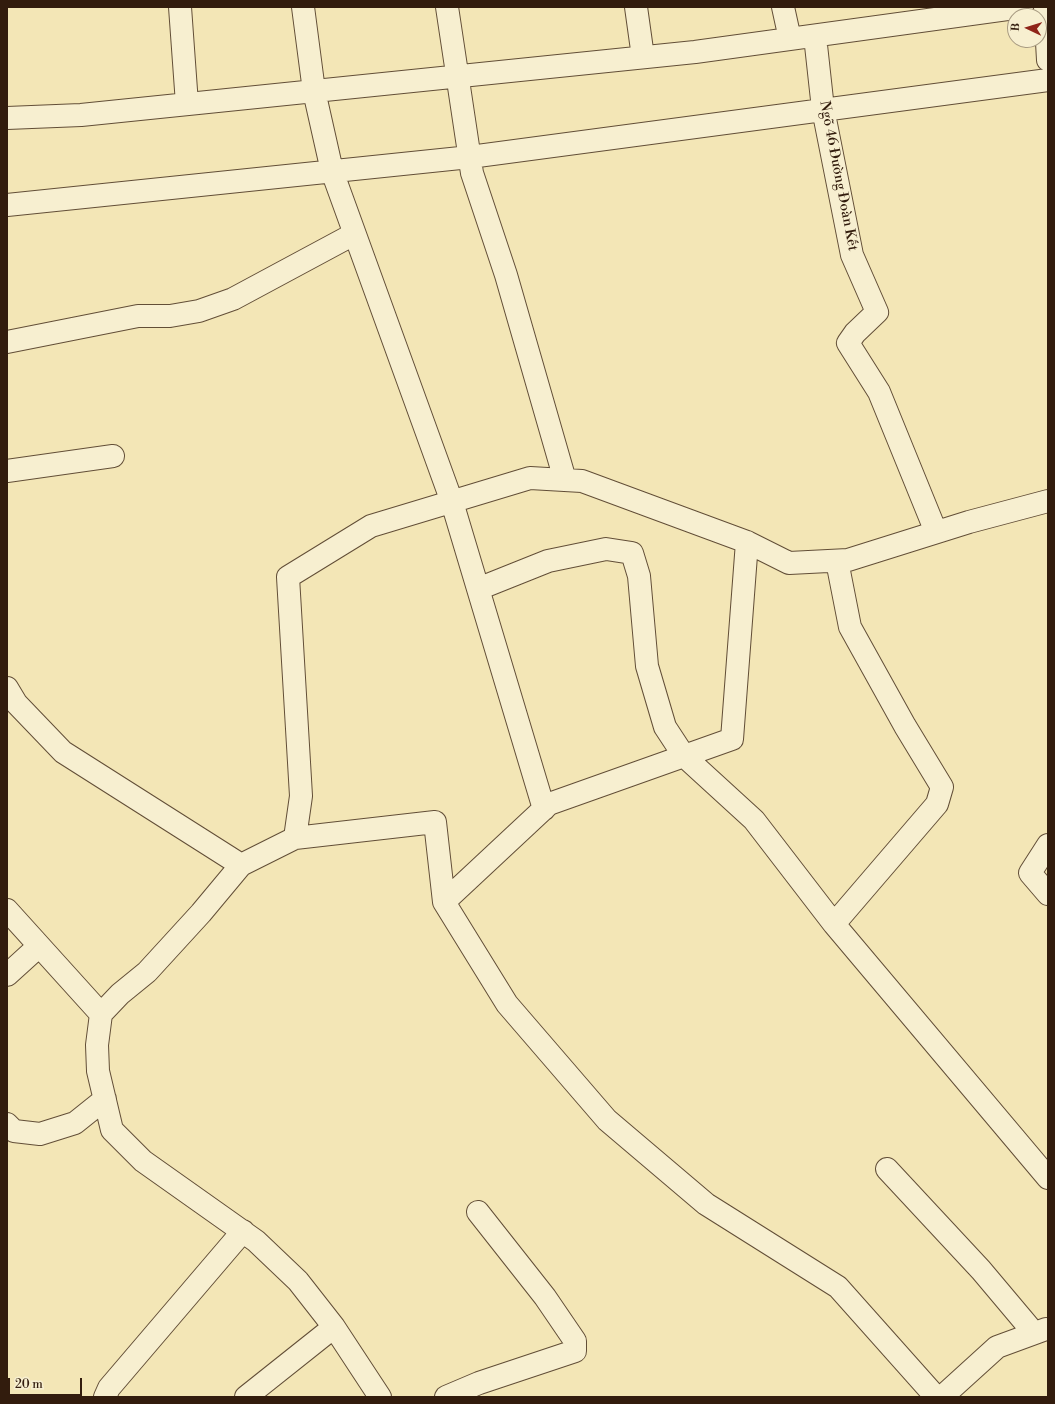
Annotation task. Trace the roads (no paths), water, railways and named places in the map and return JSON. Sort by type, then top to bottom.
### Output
[{"type":"street","points":[[180,7],[187,104]]},
{"type":"street","points":[[303,7],[314,91],[332,171],[452,502],[544,809]]},
{"type":"street","points":[[447,7],[472,173],[506,275],[565,480]]},
{"type":"street","points":[[636,7],[643,57]]},
{"type":"street","points":[[784,7],[790,39]]},
{"type":"street","points":[[7,118],[81,115],[695,52],[1022,7]]},
{"type":"street","points":[[1045,7],[1048,60]]},
{"type":"street","name":"Ngõ 46 Đường Đoàn Kết","points":[[815,36],[823,110],[852,255],[877,312],[855,333],[848,343],[879,392],[936,532]]},
{"type":"street","points":[[7,204],[470,157],[1048,80]]},
{"type":"street","points":[[7,342],[138,316],[170,316],[199,311],[233,299],[354,234]]},
{"type":"street","points":[[7,471],[114,456]]},
{"type":"street","points":[[295,838],[301,796],[288,577],[372,526],[530,478],[582,481],[747,542],[789,563],[848,560],[936,532],[1048,501]]},
{"type":"street","points":[[444,902],[549,804],[732,739],[747,542]]},
{"type":"street","points":[[478,590],[548,561],[606,549],[632,553],[639,576],[647,666],[665,727],[684,756],[754,820],[834,924],[1048,1178]]},
{"type":"street","points":[[834,924],[937,804],[942,787],[905,726],[850,627],[837,560]]},
{"type":"street","points":[[7,688],[16,703],[63,752],[241,865]]},
{"type":"street","points":[[380,1397],[334,1327],[298,1281],[256,1241],[143,1161],[112,1130],[104,1099],[98,1064],[97,1045],[101,1014],[120,994],[147,972],[201,913],[241,865],[295,838],[435,822],[444,902],[507,1004],[607,1120],[706,1204],[838,1287],[936,1397]]},
{"type":"street","points":[[1048,845],[1030,873],[1048,894]]},
{"type":"street","points":[[7,910],[101,1014]]},
{"type":"street","points":[[7,974],[39,946]]},
{"type":"street","points":[[7,1124],[14,1130],[40,1134],[75,1123],[104,1099]]},
{"type":"street","points":[[887,1169],[981,1270],[1041,1331],[997,1347],[942,1397]]},
{"type":"street","points":[[446,1397],[479,1383],[575,1351],[575,1341],[545,1297],[478,1212]]},
{"type":"street","points":[[105,1397],[109,1388],[243,1231]]},
{"type":"street","points":[[246,1397],[334,1327]]}]
